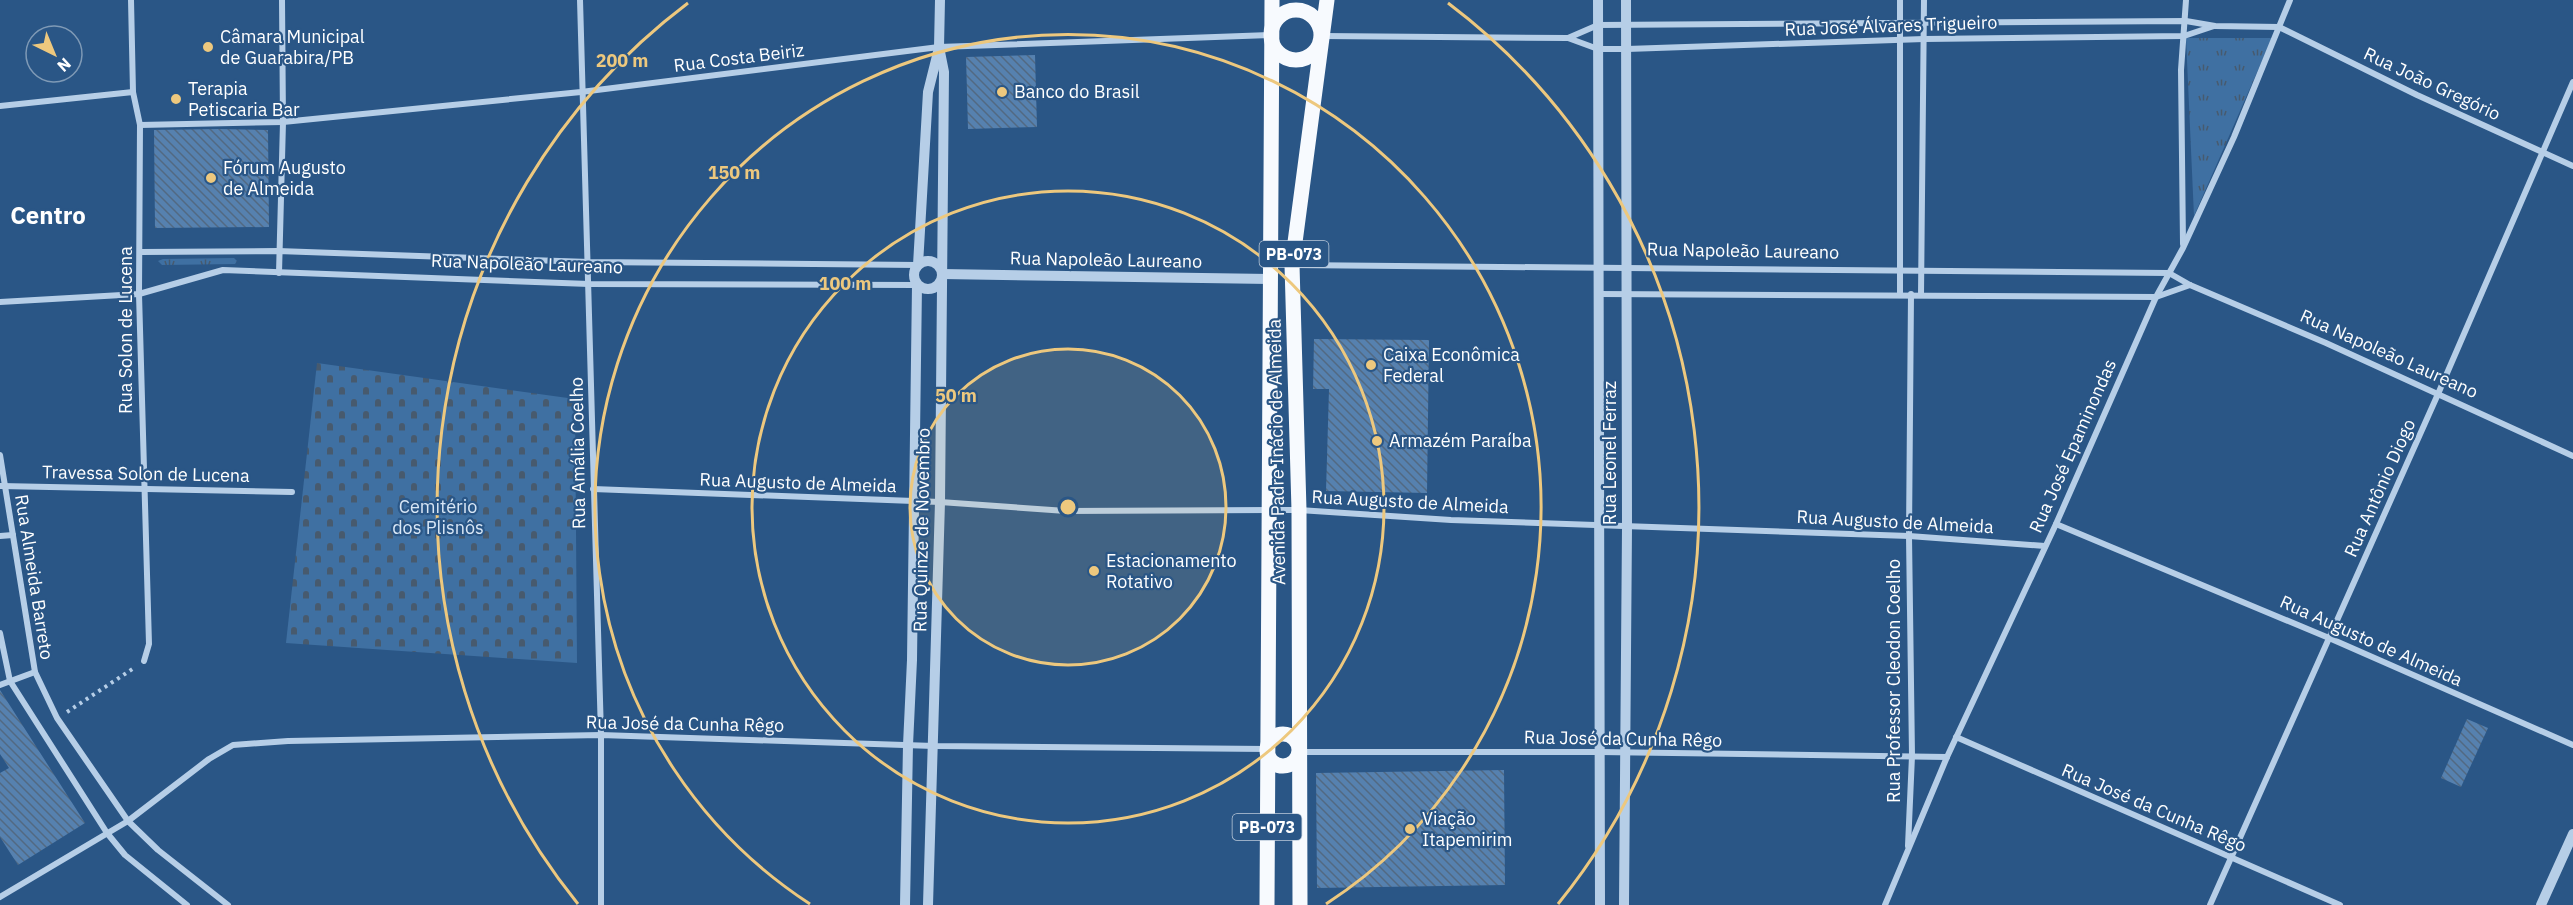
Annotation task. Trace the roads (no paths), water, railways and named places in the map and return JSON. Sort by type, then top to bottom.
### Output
[{"type":"main road","name":"Avenida Padre Inácio de Almeida","points":[[1267,905],[1272,0]]},
{"type":"main road","name":"Avenida Padre Inácio de Almeida","points":[[1300,905],[1299,510],[1293,265],[1326,0]]},
{"type":"main road","points":[[1292,10],[1309,14],[1320,27],[1321,36],[1320,43],[1312,55],[1292,61],[1274,49],[1271,35],[1277,18],[1292,10]]},
{"type":"main road","points":[[1276,735],[1288,735],[1297,741],[1299,752],[1294,761],[1281,766],[1272,762],[1267,749],[1276,735]]},
{"type":"street","name":"Rua Solon de Lucena","points":[[131,0],[133,92],[140,126],[139,294],[149,644],[144,661]]},
{"type":"street","points":[[279,273],[283,122],[282,0]]},
{"type":"street","name":"Rua Amália Coelho","points":[[580,0],[601,735],[601,905]]},
{"type":"street","name":"Rua Quinze de Novembro","points":[[928,905],[940,502],[944,72],[939,47],[940,0]]},
{"type":"street","name":"Rua Leonel Ferraz","points":[[1598,0],[1600,905]]},
{"type":"street","name":"Rua Leonel Ferraz","points":[[1624,905],[1623,753],[1627,527],[1626,0]]},
{"type":"street","points":[[1900,0],[1900,294]]},
{"type":"street","points":[[1921,295],[1924,0]]},
{"type":"street","points":[[2183,248],[2181,70],[2186,0]]},
{"type":"street","name":"Rua José Epaminondas","points":[[1885,905],[1956,737],[2056,524],[2156,297],[2183,248],[2234,137],[2290,0]]},
{"type":"street","name":"Rua José Álvares Trigueiro","points":[[1568,38],[1598,24],[2186,21],[2215,26],[2279,27]]},
{"type":"street","name":"Rua José Álvares Trigueiro","points":[[1321,36],[1568,38],[1598,49],[1627,49],[1924,39],[2184,36],[2215,26]]},
{"type":"street","name":"Rua João Gregório","points":[[2279,27],[2416,95],[2573,166]]},
{"type":"street","name":"Rua Costa Beiriz","points":[[140,126],[283,122],[581,92],[939,47],[1271,35]]},
{"type":"street","name":"Rua Quinze de Novembro","points":[[918,265],[928,92],[931,71],[939,47]]},
{"type":"street","name":"Rua Antônio Diogo","points":[[2210,905],[2438,394],[2573,82]]},
{"type":"street","points":[[0,106],[133,92]]},
{"type":"street","name":"Rua Napoleão Laureano","points":[[141,252],[278,251],[589,262],[918,265]]},
{"type":"street","points":[[930,261],[938,265],[942,274],[935,286],[926,289],[917,285],[914,276],[918,265],[930,261]]},
{"type":"street","name":"Rua Napoleão Laureano","points":[[1293,265],[1625,266],[2169,273],[2190,285],[2573,456]]},
{"type":"street","name":"Rua Napoleão Laureano","points":[[0,302],[139,294],[223,270],[589,284],[917,285]]},
{"type":"street","name":"Rua Napoleão Laureano","points":[[942,274],[1270,279]]},
{"type":"street","name":"Rua Quinze de Novembro","points":[[905,905],[912,660],[917,285]]},
{"type":"street","points":[[1599,294],[2156,297],[2190,285]]},
{"type":"street","name":"Rua Professor Cleodon Coelho","points":[[1908,852],[1912,756],[1909,536],[1911,294]]},
{"type":"street","name":"Rua Almeida Barreto","points":[[0,455],[2,486],[13,535],[35,672],[57,718],[128,821],[158,850],[228,905]]},
{"type":"street","name":"Travessa Solon de Lucena","points":[[2,486],[292,492]]},
{"type":"street","name":"Rua Augusto de Almeida","points":[[593,489],[940,502],[1066,511],[1299,510],[1452,520],[1909,536],[2045,546]]},
{"type":"street","name":"Rua Augusto de Almeida","points":[[2056,524],[2329,638],[2573,745]]},
{"type":"street","points":[[0,536],[13,535]]},
{"type":"street","points":[[0,633],[10,681],[108,833],[125,855],[187,905]]},
{"type":"street","points":[[0,685],[35,672]]},
{"type":"street","name":"Rua José da Cunha Rêgo","points":[[0,897],[128,821],[209,759],[233,745],[288,741],[601,735],[934,746],[1267,749]]},
{"type":"street","name":"Rua José da Cunha Rêgo","points":[[1956,737],[2340,905]]},
{"type":"street","name":"Rua José da Cunha Rêgo","points":[[1299,752],[1600,752],[1947,757]]},
{"type":"street","points":[[2541,905],[2573,834]]},
{"type":"place","name":"Câmara Municipal de Guarabira/PB","points":[[208,47]]},
{"type":"place","name":"Banco do Brasil","points":[[1002,92]]},
{"type":"place","name":"Terapia Petiscaria Bar","points":[[176,99]]},
{"type":"place","name":"Fórum Augusto de Almeida","points":[[211,178]]},
{"type":"place","name":"Caixa Econômica Federal","points":[[1371,365]]},
{"type":"place","name":"Armazém Paraíba","points":[[1377,441]]},
{"type":"place","name":"Estacionamento Rotativo","points":[[1094,571]]},
{"type":"place","name":"Viação Itapemirim","points":[[1410,829]]},
{"type":"district","name":"Centro","points":[[48,216]]},
{"type":"park label","name":"Cemitério dos Plisnôs","points":[[438,517]]}]
